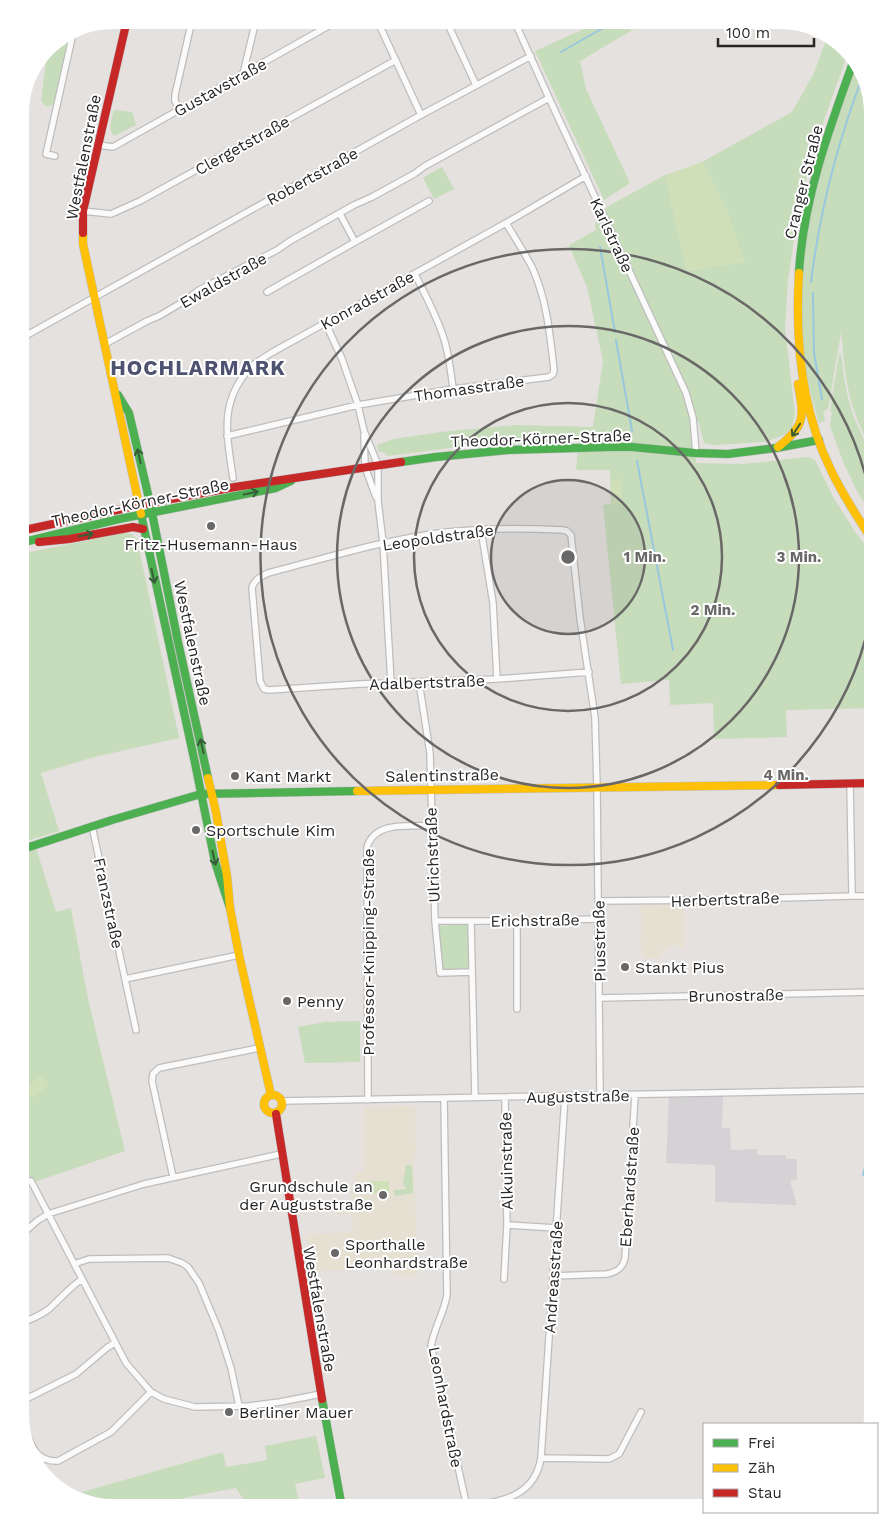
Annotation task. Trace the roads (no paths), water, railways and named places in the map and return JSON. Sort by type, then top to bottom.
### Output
[{"type":"main road","name":"Westfalenstraße","points":[[125,29],[83,211],[83,244],[215,862],[230,908],[259,1048],[271,1095],[265,1101],[264,1107],[268,1112],[276,1114],[280,1154],[288,1190],[304,1301],[340,1499]]},
{"type":"main road","name":"Cranger Straße","points":[[851,68],[827,138],[806,218],[798,273],[796,314],[802,382],[818,440],[836,483],[864,528]]},
{"type":"main road","name":"Cranger Straße","points":[[776,448],[797,432],[803,416],[792,328],[796,314]]},
{"type":"main road","name":"Westfalenstraße","points":[[115,389],[129,413],[152,512],[178,642],[212,793],[228,876],[230,908]]},
{"type":"main road","name":"Theodor-Körner-Straße","points":[[29,530],[150,503],[255,484],[436,457],[517,450],[630,447],[728,454],[818,440]]},
{"type":"main road","name":"Theodor-Körner-Straße","points":[[29,541],[152,512],[276,488],[294,479]]},
{"type":"main road","name":"Theodor-Körner-Straße","points":[[29,542],[69,539],[133,527],[143,529]]},
{"type":"main road","name":"Salentinstraße","points":[[29,847],[92,826],[201,794],[212,793],[864,783]]},
{"type":"main road","points":[[271,1095],[277,1096],[282,1101],[282,1109],[276,1114]]},
{"type":"street","points":[[180,110],[175,101],[175,95],[190,29]]},
{"type":"street","points":[[243,74],[254,29]]},
{"type":"street","name":"Gustavstraße","points":[[98,145],[113,147],[323,29]]},
{"type":"street","points":[[381,29],[421,115]]},
{"type":"street","points":[[450,29],[476,85]]},
{"type":"street","name":"Karlstraße","points":[[518,29],[686,393],[693,418],[696,453]]},
{"type":"street","points":[[56,156],[46,154],[71,40]]},
{"type":"street","name":"Robertstraße","points":[[29,334],[421,115],[531,56]]},
{"type":"street","name":"Clergetstraße","points":[[83,211],[111,214],[140,201],[396,60]]},
{"type":"street","name":"Ewaldstraße","points":[[105,344],[147,320],[159,316],[200,290],[239,271],[354,205],[414,174],[424,166],[549,98]]},
{"type":"street","name":"Konradstraße","points":[[233,478],[227,417],[233,395],[253,366],[271,353],[506,223],[586,176]]},
{"type":"street","name":"Ewaldstraße","points":[[266,292],[429,201]]},
{"type":"street","points":[[340,214],[355,242]]},
{"type":"street","name":"Thomasstraße","points":[[228,436],[358,405],[453,389],[549,377],[553,374],[550,330],[542,296],[531,266],[506,223]]},
{"type":"street","points":[[415,274],[433,310],[444,339],[449,357],[453,389]]},
{"type":"street","points":[[326,324],[342,359],[358,405],[364,431],[378,465],[378,501],[388,604],[391,683]]},
{"type":"street","points":[[364,431],[365,467],[378,501]]},
{"type":"street","name":"Leopoldstraße","points":[[264,689],[260,681],[252,604],[253,583],[260,577],[383,543],[446,532],[504,528],[567,531],[571,535],[580,618],[589,672],[594,718],[597,787]]},
{"type":"street","points":[[481,530],[493,603],[497,679]]},
{"type":"street","name":"Adalbertstraße","points":[[264,689],[497,679],[589,672]]},
{"type":"street","name":"Ulrichstraße","points":[[420,682],[430,753],[435,921],[440,973],[472,972]]},
{"type":"street","points":[[850,783],[852,896]]},
{"type":"street","name":"Piusstraße","points":[[597,787],[600,1096]]},
{"type":"street","name":"Franzstraße","points":[[92,826],[136,1030]]},
{"type":"street","name":"Professor-Knipping-Straße","points":[[368,1100],[368,841],[380,830],[398,826],[431,826]]},
{"type":"street","name":"Herbertstraße","points":[[598,901],[864,896]]},
{"type":"street","name":"Erichstraße","points":[[471,921],[517,922],[598,919]]},
{"type":"street","name":"Ulrichstraße","points":[[435,921],[471,921]]},
{"type":"street","points":[[471,921],[475,1098]]},
{"type":"street","points":[[517,922],[517,1009]]},
{"type":"street","points":[[125,979],[239,955]]},
{"type":"street","name":"Brunostraße","points":[[599,998],[864,992]]},
{"type":"street","points":[[173,1177],[152,1081],[155,1071],[159,1068],[259,1048]]},
{"type":"street","name":"Auguststraße","points":[[282,1101],[864,1090]]},
{"type":"street","name":"Eberhardstraße","points":[[553,1276],[614,1273],[623,1265],[625,1258],[635,1095]]},
{"type":"street","name":"Andreasstraße","points":[[504,1499],[528,1486],[539,1470],[541,1458],[565,1096]]},
{"type":"street","name":"Alkuinstraße","points":[[504,1279],[506,1225],[505,1097]]},
{"type":"street","name":"Leonhardstraße","points":[[444,1098],[447,1295],[445,1308],[432,1336],[431,1346],[463,1499]]},
{"type":"street","points":[[29,1228],[48,1214],[144,1184],[280,1154]]},
{"type":"street","points":[[31,1181],[126,1363],[151,1392],[164,1399],[195,1407],[239,1406],[280,1402],[321,1394]]},
{"type":"street","name":"Alkuinstraße","points":[[506,1225],[556,1228]]},
{"type":"street","points":[[74,1264],[89,1259],[168,1258],[188,1267],[199,1283],[219,1331],[231,1368],[239,1406]]},
{"type":"street","points":[[29,1320],[49,1308],[71,1286],[82,1279]]},
{"type":"street","points":[[29,1398],[76,1374],[115,1343]]},
{"type":"street","points":[[41,1459],[49,1462],[58,1461],[111,1432],[151,1392]]},
{"type":"street","points":[[541,1458],[609,1459],[619,1454],[641,1412]]},
{"type":"waterway","points":[[561,52],[601,29]]},
{"type":"waterway","points":[[811,282],[819,228],[831,176],[859,86]]},
{"type":"waterway","points":[[600,247],[615,332]]},
{"type":"waterway","points":[[813,293],[814,353],[822,399]]},
{"type":"waterway","points":[[616,340],[632,431]]},
{"type":"waterway","points":[[637,461],[673,650]]},
{"type":"waterway","points":[[863,1175],[864,1171]]},
{"type":"place","name":"Fritz-Husemann-Haus","points":[[211,526]]},
{"type":"place","name":"Kant Markt","points":[[235,776]]},
{"type":"place","name":"Sportschule Kim","points":[[196,830]]},
{"type":"place","name":"Stankt Pius","points":[[625,967]]},
{"type":"place","name":"Penny","points":[[287,1001]]},
{"type":"place","name":"Grundschule an der Auguststraße","points":[[383,1195]]},
{"type":"place","name":"Sporthalle Leonhardstraße","points":[[335,1253]]},
{"type":"place","name":"Berliner Mauer","points":[[229,1412]]},
{"type":"district","name":"HOCHLARMARK","points":[[198,368]]}]
